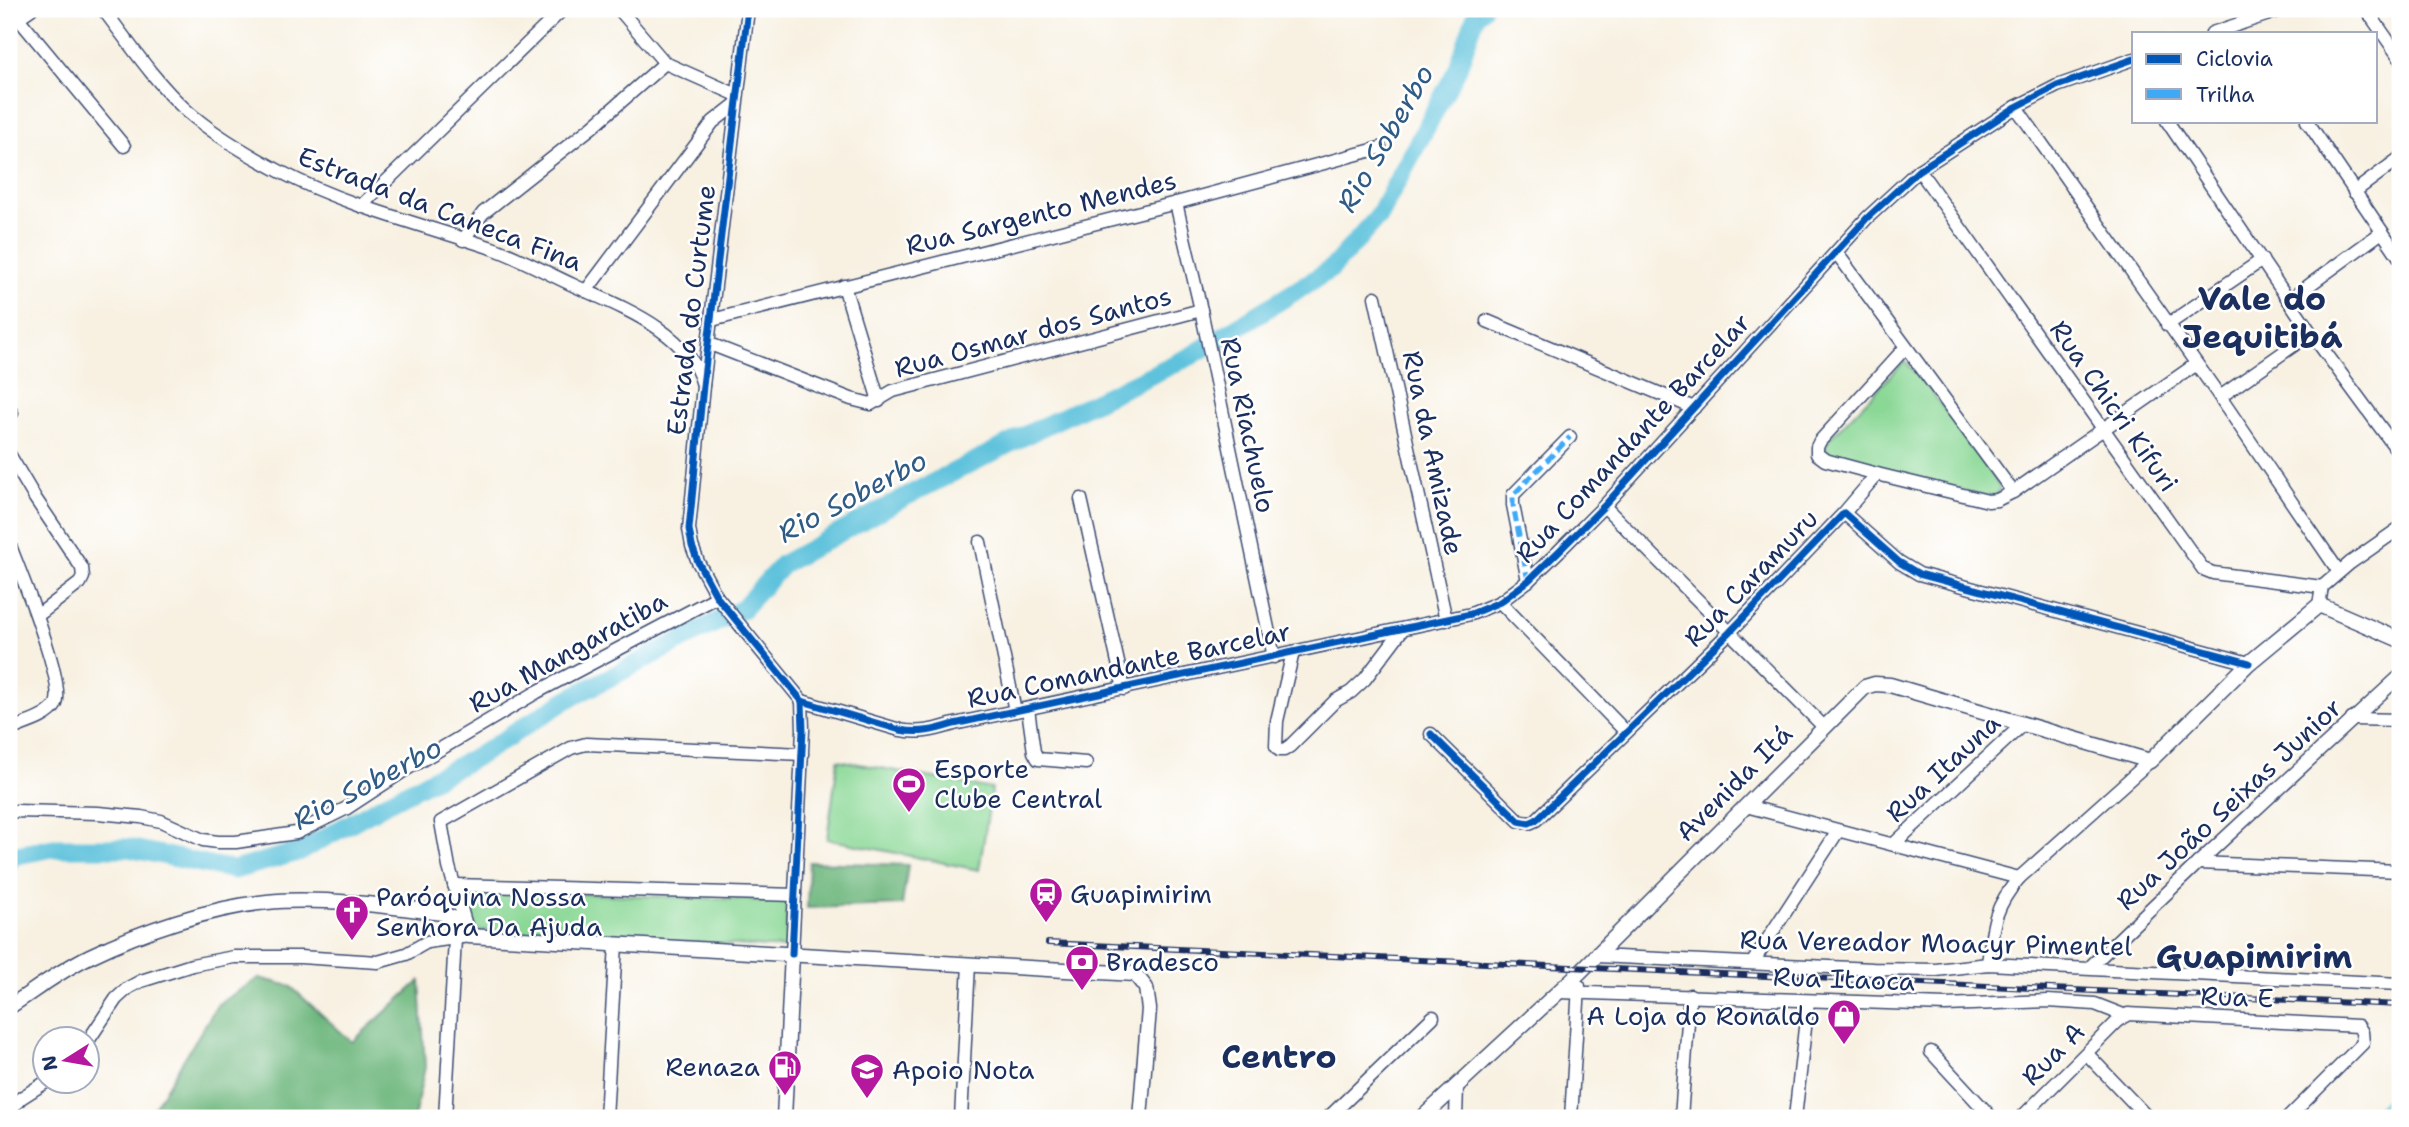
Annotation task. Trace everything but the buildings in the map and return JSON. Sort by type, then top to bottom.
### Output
[{"type":"main road","points":[[2150,761],[2249,663],[2319,605],[2400,640]]},
{"type":"main road","name":"Avenida Itá","points":[[1422,1118],[1597,956],[1865,687],[1875,684],[1889,685],[2150,761]]},
{"type":"main road","points":[[9,1007],[67,969],[118,943],[153,930],[236,907],[268,902],[303,901],[442,913],[453,918],[462,937],[1135,974],[1146,988],[1149,1009],[1140,1118]]},
{"type":"main road","points":[[784,1118],[792,954]]},
{"type":"street","points":[[31,9],[14,21],[124,146]]},
{"type":"street","name":"Estrada da Caneca Fina","points":[[103,9],[181,105],[202,123],[281,172],[361,206],[496,250],[622,308],[659,329],[702,364],[703,386]]},
{"type":"street","points":[[361,206],[563,9]]},
{"type":"street","points":[[586,291],[713,122],[737,99],[665,63],[619,9]]},
{"type":"street","name":"Estrada do Curtume","points":[[702,364],[710,344],[748,9]]},
{"type":"street","points":[[2219,32],[2245,28],[2284,9]]},
{"type":"street","points":[[2366,9],[2400,58]]},
{"type":"street","name":"Rua Comandante Barcelar","points":[[802,701],[878,725],[914,733],[1402,630],[1471,614],[1500,602],[1528,581],[1604,506],[1867,218],[1919,170],[2016,107],[2056,86],[2130,61]]},
{"type":"street","points":[[463,240],[484,214],[592,127],[665,63]]},
{"type":"street","points":[[2016,107],[2220,397],[2339,572]]},
{"type":"street","points":[[2167,122],[2311,333],[2400,454]]},
{"type":"street","points":[[2308,122],[2382,232],[2398,250]]},
{"type":"street","name":"Rua Sargento Mendes","points":[[712,320],[1176,203],[1380,148]]},
{"type":"street","points":[[2354,192],[2400,158]]},
{"type":"street","name":"Rua Chicri Kifuri","points":[[1919,170],[2102,430],[2207,572],[2322,587]]},
{"type":"street","name":"Rua Riachuelo","points":[[1176,203],[1274,657]]},
{"type":"street","points":[[2289,300],[2382,232]]},
{"type":"street","points":[[1836,252],[2013,492]]},
{"type":"street","points":[[2167,325],[2262,260]]},
{"type":"street","points":[[710,344],[851,399],[871,404],[879,401],[844,286]]},
{"type":"street","name":"Rua da Amizade","points":[[1375,297],[1446,620]]},
{"type":"street","name":"Rua Osmar dos Santos","points":[[879,401],[894,391],[1201,310]]},
{"type":"street","points":[[1487,320],[1694,408]]},
{"type":"street","points":[[2220,397],[2311,333]]},
{"type":"street","points":[[1905,348],[1820,441],[1818,454],[1825,460],[1988,501],[1997,500],[2013,492],[2195,365]]},
{"type":"street","name":"Estrada do Curtume","points":[[703,386],[689,529],[692,546],[717,597],[802,701]]},
{"type":"street","points":[[1528,581],[1513,495],[1570,437]]},
{"type":"street","points":[[9,454],[82,568],[83,577],[80,583],[37,615]]},
{"type":"street","points":[[1844,513],[1877,474]]},
{"type":"street","points":[[1081,499],[1124,689]]},
{"type":"street","points":[[1604,506],[1824,727]]},
{"type":"street","name":"Rua Caramuru","points":[[1431,734],[1519,821],[1529,823],[1548,809],[1728,633],[1844,513],[1899,562],[1919,574],[2249,663]]},
{"type":"street","points":[[2319,605],[2322,587],[2400,528]]},
{"type":"street","points":[[981,541],[1021,710],[1034,752],[1038,759],[1086,763]]},
{"type":"street","points":[[9,543],[37,615],[57,686],[55,707],[9,730]]},
{"type":"street","name":"Rua Mangaratiba","points":[[9,813],[98,813],[141,817],[162,821],[203,840],[218,842],[296,833],[347,808],[405,770],[537,692],[717,597]]},
{"type":"street","points":[[1500,602],[1625,731]]},
{"type":"street","points":[[1293,652],[1277,721],[1276,741],[1279,750],[1284,750],[1335,701],[1365,680],[1402,630]]},
{"type":"street","name":"Rua João Seixas Junior","points":[[2090,967],[2400,676]]},
{"type":"street","points":[[792,954],[802,701]]},
{"type":"street","points":[[2352,719],[2400,720]]},
{"type":"street","name":"Rua Itauna","points":[[1894,844],[2022,725]]},
{"type":"street","points":[[445,1118],[462,937],[458,899],[441,822],[570,748],[586,744],[802,754]]},
{"type":"street","points":[[1988,964],[1995,914],[2003,897],[2020,878],[2150,761]]},
{"type":"street","points":[[1746,806],[2020,878]]},
{"type":"street","points":[[1753,962],[1838,831]]},
{"type":"street","points":[[2198,863],[2400,871]]},
{"type":"street","points":[[454,884],[795,895]]},
{"type":"street","points":[[442,913],[458,899]]},
{"type":"street","points":[[98,1026],[116,999],[128,988],[180,968],[234,957],[300,957],[377,962],[406,954],[427,942],[462,937]]},
{"type":"street","points":[[606,1118],[616,944]]},
{"type":"street","name":"Rua Vereador Moacyr Pimentel","points":[[1597,956],[1936,970],[1988,964],[2090,967],[2400,984]]},
{"type":"street","points":[[961,1118],[969,964]]},
{"type":"street","points":[[1571,1118],[1580,972]]},
{"type":"street","name":"Rua Itaoca","points":[[1559,992],[1946,1005],[2048,1001],[2095,1004],[2121,1019]]},
{"type":"street","points":[[1681,1118],[1690,995]]},
{"type":"street","points":[[1795,1118],[1808,1001]]},
{"type":"street","points":[[1328,1118],[1433,1017]]},
{"type":"street","name":"Rua E","points":[[2121,1019],[2358,1026],[2362,1031],[2363,1043],[2288,1118]]},
{"type":"street","name":"Rua A","points":[[2021,1118],[2121,1019]]},
{"type":"street","points":[[1931,1052],[1992,1118]]},
{"type":"street","points":[[2087,1054],[2148,1118]]},
{"type":"street","points":[[1456,1118],[1457,1086]]},
{"type":"street","points":[[9,1111],[32,1091]]},
{"type":"green space","points":[[1905,361],[1932,392],[2000,487],[1997,495],[1985,496],[1833,458],[1825,449],[1828,440]]},
{"type":"green space","name":"Esporte Clube Central","points":[[838,760],[992,789],[979,870],[827,839]]},
{"type":"green space","points":[[809,862],[908,865],[902,905],[807,908]]},
{"type":"green space","points":[[476,890],[787,901],[786,948],[477,930],[470,911]]},
{"type":"green space","points":[[259,978],[290,986],[352,1042],[420,981],[425,1067],[414,1118],[152,1118],[153,1109],[218,1004]]},
{"type":"waterway","name":"Rio Soberbo","points":[[9,862],[12,856],[53,848],[128,848],[234,870],[301,851],[480,755],[566,700],[742,609],[783,564],[905,497],[1040,428],[1191,356],[1331,269],[1378,217],[1458,68],[1476,15],[1482,9]]},
{"type":"waterway","points":[[2366,1118],[2400,1088]]},
{"type":"railway","points":[[1048,943],[2400,1005]]},
{"type":"marked path","points":[[1528,581],[1513,495],[1570,437]]},
{"type":"cycle path","points":[[748,9],[703,386],[689,529],[698,562],[717,597],[802,701],[803,730],[792,954]]},
{"type":"cycle path","points":[[802,701],[900,730],[927,731],[1471,614],[1500,602],[1528,581],[1604,506],[1867,218],[1919,170],[2016,107],[2057,86],[2132,60]]},
{"type":"cycle path","points":[[1431,734],[1519,821],[1529,823],[1536,820],[1729,633],[1844,513],[1899,562],[1919,574],[2249,663]]},
{"type":"place","name":"Esporte Clube Central","points":[[909,814]]},
{"type":"place","name":"Guapimirim","points":[[1046,924]]},
{"type":"place","name":"Paróquina Nossa Senhora Da Ajuda","points":[[352,942]]},
{"type":"place","name":"Bradesco","points":[[1082,992]]},
{"type":"place","name":"A Loja do Ronaldo","points":[[1844,1046]]},
{"type":"place","name":"Renaza","points":[[785,1097]]},
{"type":"place","name":"Apoio Nota","points":[[867,1100]]},
{"type":"district","name":"Vale do Jequitibá","points":[[2262,317]]},
{"type":"district","name":"Guapimirim","points":[[2254,956]]},
{"type":"district","name":"Centro","points":[[1279,1056]]}]
